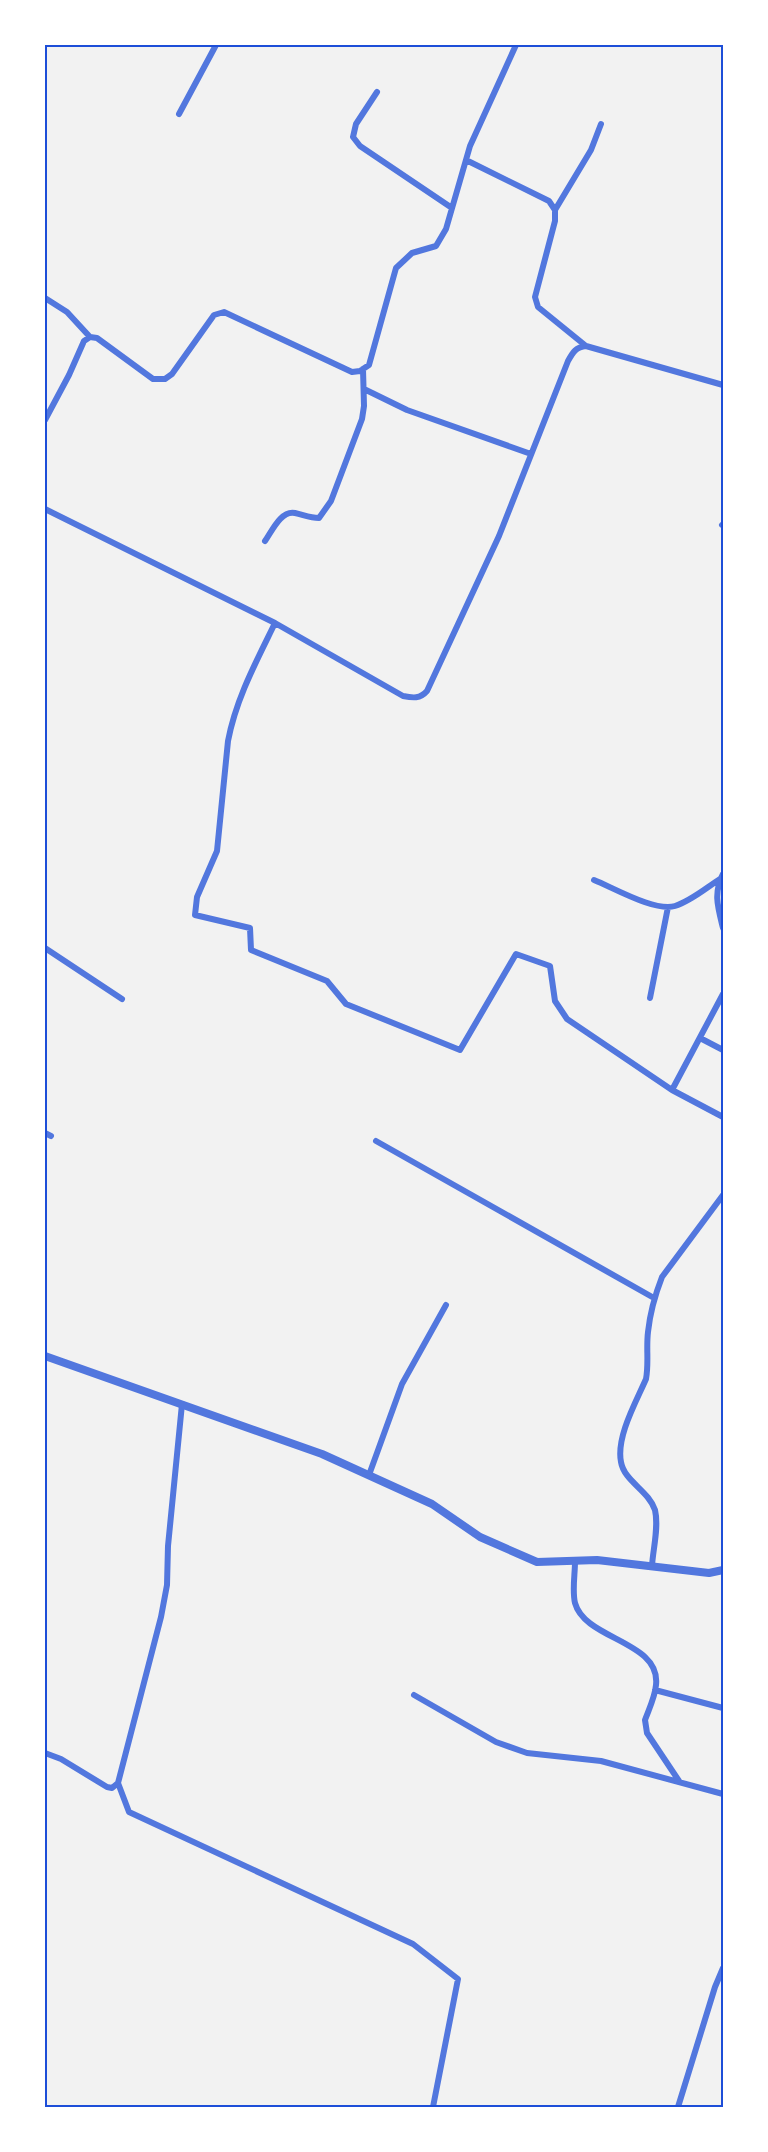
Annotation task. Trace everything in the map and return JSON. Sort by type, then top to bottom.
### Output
[{"type":"street","points":[[179,114],[216,45]]},
{"type":"street","points":[[45,420],[69,375],[84,340],[90,337],[98,338],[153,379],[165,379],[172,374],[214,315],[224,312],[352,372],[369,365],[396,268],[412,253],[436,246],[446,229],[470,146],[516,45]]},
{"type":"street","points":[[377,92],[356,124],[354,137],[360,146],[452,208]]},
{"type":"street","points":[[586,346],[538,307],[535,297],[555,221],[555,210],[591,150],[601,124]]},
{"type":"street","points":[[466,159],[549,201],[555,210]]},
{"type":"street","points":[[45,298],[67,312],[90,337]]},
{"type":"street","points":[[45,509],[274,623],[403,696],[414,698],[422,696],[427,690],[499,536],[574,350],[580,346],[586,346],[723,385]]},
{"type":"street","points":[[265,542],[283,516],[293,512],[319,518],[331,501],[362,419],[363,369]]},
{"type":"street","points":[[364,389],[408,410],[531,454]]},
{"type":"street","points":[[274,623],[231,723],[217,851],[196,897],[195,915],[250,928],[251,950],[327,981],[346,1004],[460,1050],[516,954],[550,966],[555,1001],[567,1019],[672,1090],[723,1117]]},
{"type":"street","points":[[594,880],[650,904],[674,907],[722,876]]},
{"type":"street","points":[[722,876],[716,896],[723,928]]},
{"type":"street","points":[[650,998],[668,907]]},
{"type":"street","points":[[45,948],[122,999]]},
{"type":"street","points":[[672,1090],[723,994]]},
{"type":"street","points":[[700,1038],[723,1050]]},
{"type":"street","points":[[376,1141],[654,1298]]},
{"type":"street","points":[[652,1566],[656,1525],[655,1510],[622,1468],[621,1440],[646,1379],[648,1332],[654,1298],[662,1277],[723,1195]]},
{"type":"street","points":[[369,1474],[402,1384],[446,1305]]},
{"type":"street","points":[[45,1356],[321,1454],[369,1474],[432,1504],[480,1537],[537,1562],[597,1560],[709,1573],[723,1570]]},
{"type":"street","points":[[182,1404],[168,1546],[167,1585],[161,1617],[118,1783],[129,1812],[413,1944],[458,1979],[434,2107]]},
{"type":"street","points":[[575,1562],[575,1603],[580,1614],[593,1626],[646,1658],[652,1665],[656,1676],[655,1690],[645,1726],[647,1733],[679,1781]]},
{"type":"street","points":[[655,1690],[723,1708]]},
{"type":"street","points":[[414,1695],[496,1742],[527,1753],[601,1761],[723,1794]]},
{"type":"street","points":[[45,1753],[82,1771],[107,1787],[112,1788],[118,1783]]},
{"type":"street","points":[[678,2107],[723,1968]]}]
